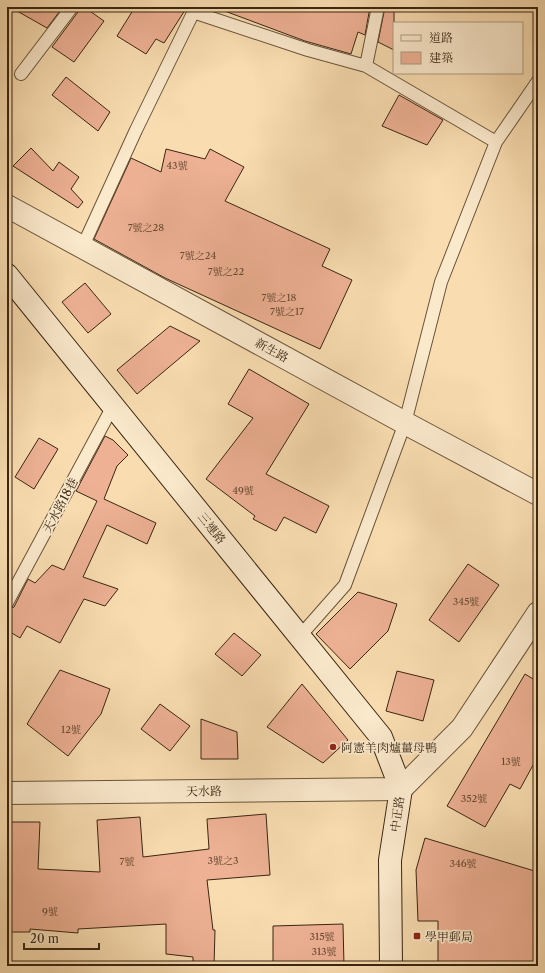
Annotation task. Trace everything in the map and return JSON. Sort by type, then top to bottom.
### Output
[{"type":"street","name":"新生路","points":[[7,206],[538,494]]},
{"type":"street","name":"三連路","points":[[7,275],[381,737],[401,789]]},
{"type":"street","name":"中正路","points":[[391,966],[390,860],[401,789],[462,728],[538,613]]},
{"type":"street","name":"天水路","points":[[7,793],[401,789]]},
{"type":"lane","points":[[20,74],[72,7]]},
{"type":"lane","points":[[366,66],[378,7]]},
{"type":"lane","points":[[83,246],[136,130],[194,9],[308,50],[366,66],[496,142]]},
{"type":"lane","points":[[300,636],[345,585],[405,423],[441,282],[496,142],[538,81]]},
{"type":"lane","name":"天水路18巷","points":[[7,603],[113,406]]},
{"type":"building","points":[[10,7],[63,7],[47,28]]},
{"type":"building","points":[[79,7],[84,7],[104,21],[74,62],[52,47],[78,12]]},
{"type":"building","points":[[135,7],[187,7],[164,43],[156,39],[146,54],[117,36]]},
{"type":"building","points":[[223,7],[370,7],[365,35],[358,32],[351,54],[305,41],[222,10]]},
{"type":"building","points":[[385,7],[394,7],[393,50],[378,42]]},
{"type":"building","points":[[66,77],[110,112],[98,131],[52,95]]},
{"type":"building","points":[[399,95],[443,120],[427,145],[382,126]]},
{"type":"building","points":[[31,148],[53,171],[59,162],[79,177],[71,189],[83,202],[78,208],[13,166]]},
{"type":"building","points":[[166,149],[205,159],[210,149],[244,167],[225,201],[330,249],[322,266],[352,280],[320,349],[165,278],[94,239],[131,158],[161,172]]},
{"type":"building","points":[[85,283],[111,314],[88,333],[62,302]]},
{"type":"building","points":[[170,326],[200,341],[137,394],[117,370]]},
{"type":"building","points":[[249,369],[309,404],[266,474],[329,506],[316,533],[284,517],[276,531],[253,519],[255,516],[206,479],[253,418],[228,404]]},
{"type":"building","points":[[105,436],[113,440],[128,455],[117,466],[104,499],[156,523],[147,544],[107,525],[83,577],[118,589],[105,606],[84,599],[60,643],[27,626],[20,638],[7,630],[7,610],[14,607],[28,579],[35,583],[52,565],[64,570],[97,501],[76,491]]},
{"type":"building","points":[[39,438],[58,449],[34,489],[15,477]]},
{"type":"building","points":[[468,564],[499,585],[459,642],[429,620]]},
{"type":"building","points":[[358,592],[397,604],[388,631],[350,669],[316,634]]},
{"type":"building","points":[[234,633],[261,655],[242,676],[215,654]]},
{"type":"building","points":[[60,670],[110,689],[101,714],[68,756],[27,724]]},
{"type":"building","points":[[397,671],[434,680],[423,721],[386,711]]},
{"type":"building","points":[[525,674],[538,682],[538,756],[520,789],[510,784],[485,827],[447,806]]},
{"type":"building","points":[[302,684],[348,740],[323,763],[267,727]]},
{"type":"building","points":[[160,704],[190,726],[170,751],[141,729]]},
{"type":"building","points":[[201,719],[237,732],[238,759],[201,759]]},
{"type":"building","points":[[266,814],[270,875],[207,880],[213,930],[215,930],[214,966],[193,966],[193,957],[166,954],[166,924],[78,929],[78,933],[30,929],[30,932],[7,932],[8,822],[40,822],[38,869],[100,872],[97,820],[140,817],[143,857],[209,849],[207,819]]},
{"type":"building","points":[[425,838],[538,872],[538,966],[438,966],[438,921],[418,921],[416,870]]},
{"type":"building","points":[[343,924],[344,966],[273,966],[273,926]]},
{"type":"place","name":"阿憲羊肉爐薑母鴨","points":[[333,747]]},
{"type":"place","name":"學甲郵局","points":[[417,936]]}]
